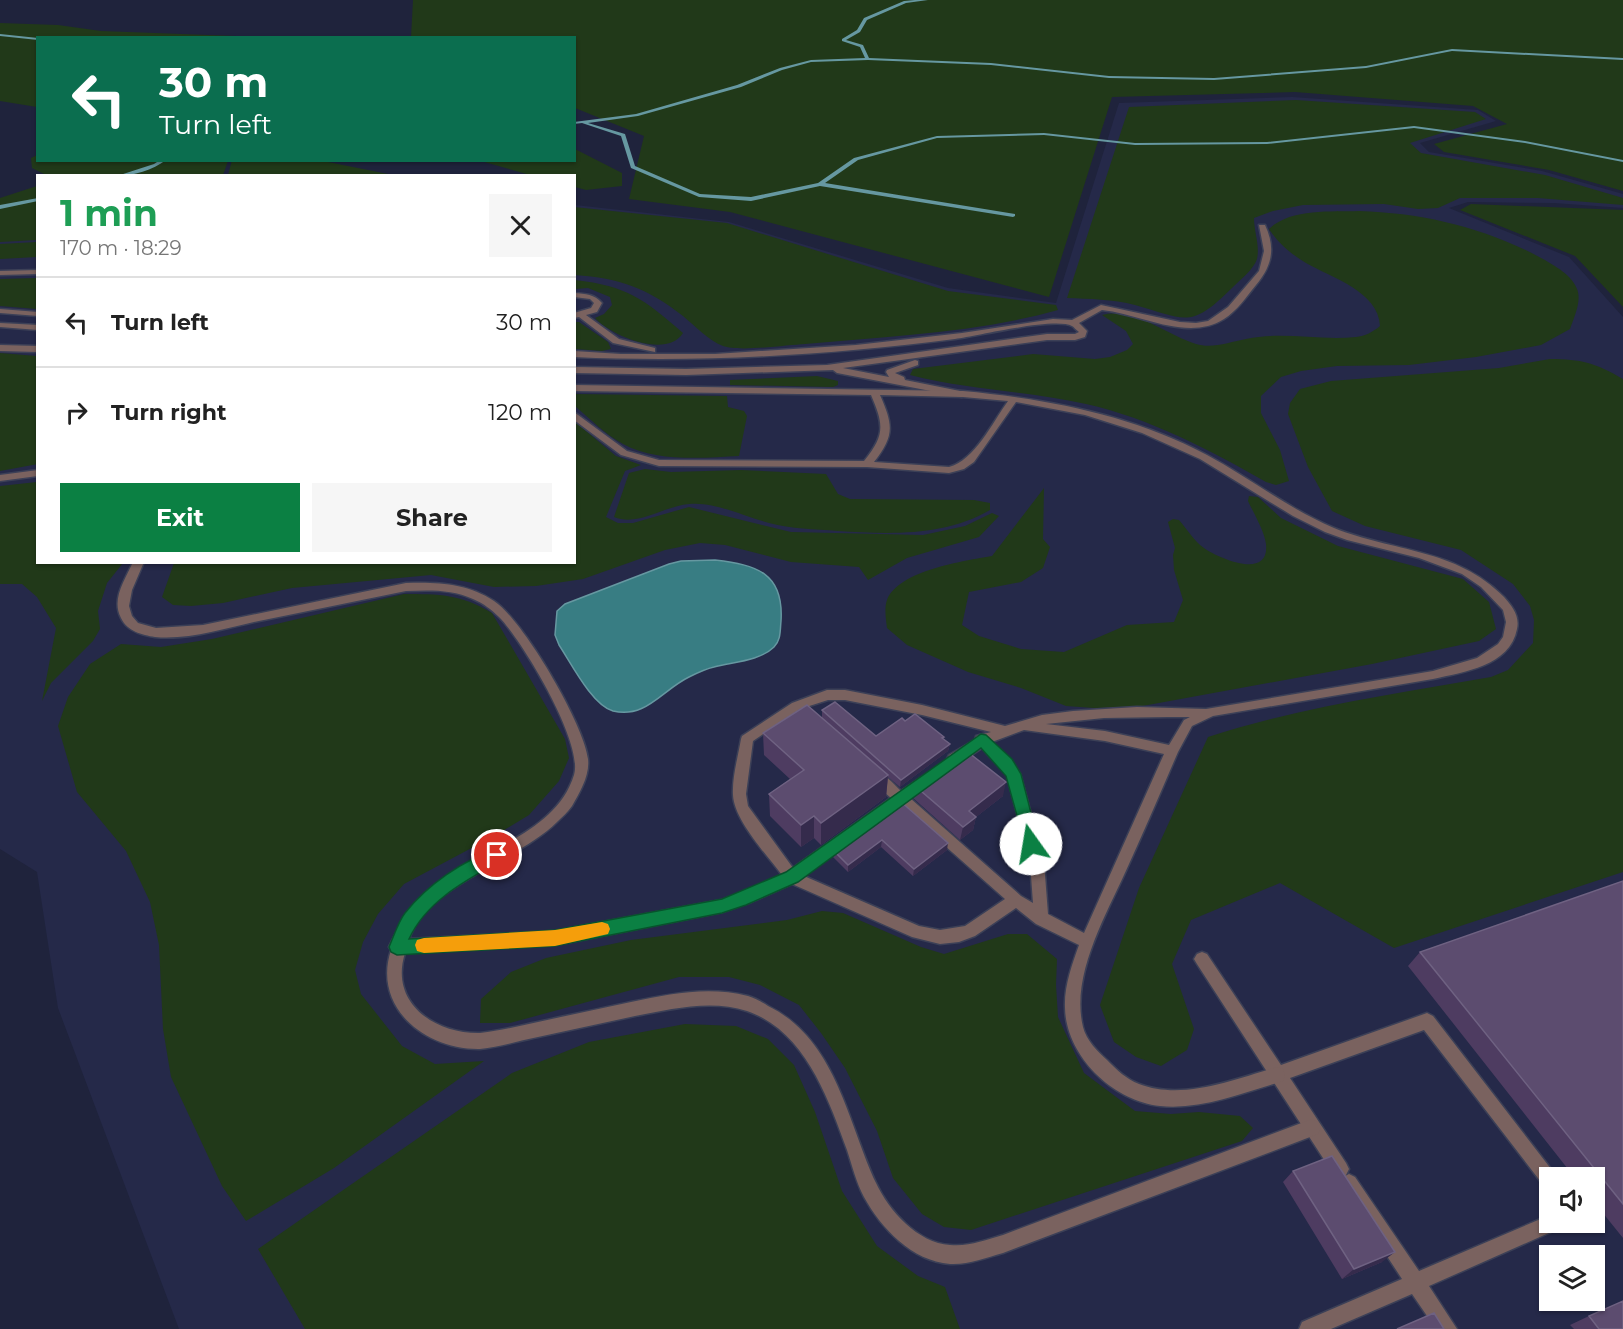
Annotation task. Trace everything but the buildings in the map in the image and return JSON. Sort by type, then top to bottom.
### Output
[{"type":"street","points":[[1073,323],[1101,307],[1186,325],[1213,322],[1223,317],[1254,283],[1269,257],[1269,245],[1262,227]]},
{"type":"street","points":[[0,273],[36,272]]},
{"type":"street","points":[[576,295],[592,297],[598,303],[594,310],[578,315]]},
{"type":"street","points":[[0,311],[36,314]]},
{"type":"street","points":[[578,315],[622,344],[642,349],[701,356]]},
{"type":"street","points":[[576,354],[701,356],[870,346],[1058,320],[1073,323],[1082,329],[1082,334],[1075,337],[1050,337],[827,368],[686,372],[576,370]]},
{"type":"street","points":[[0,325],[36,328]]},
{"type":"street","points":[[0,348],[36,349]]},
{"type":"street","points":[[920,386],[893,376],[890,372],[953,351]]},
{"type":"street","points":[[827,368],[963,394]]},
{"type":"street","points":[[397,947],[555,938],[722,906],[792,877],[981,739],[1009,728],[1070,715],[1211,712],[1421,677],[1459,668],[1497,653],[1511,637],[1510,612],[1498,596],[1480,580],[1462,570],[1442,562],[1330,530],[1201,456],[1163,438],[1099,415],[1014,399],[963,394],[576,387]]},
{"type":"street","points":[[867,464],[883,444],[887,427],[874,392]]},
{"type":"street","points":[[576,417],[614,447],[631,456],[649,461],[678,464],[867,464],[945,470],[961,467],[971,460],[1014,399]]},
{"type":"street","points":[[0,478],[36,473]]},
{"type":"street","points":[[137,564],[126,590],[123,606],[127,618],[135,626],[149,632],[177,633],[203,629],[406,587],[429,585],[465,590],[490,602],[500,609],[522,638],[570,725],[579,746],[583,766],[578,782],[560,809],[539,828],[431,896],[409,920],[397,947],[392,975],[402,1003],[420,1023],[438,1035],[462,1041],[489,1040],[667,1002],[689,1000],[730,1000],[767,1012],[783,1021],[800,1036],[823,1070],[870,1190],[881,1208],[900,1231],[913,1242],[932,1251],[966,1254],[1003,1244],[1312,1128]]},
{"type":"street","points":[[1016,900],[970,931],[940,937],[917,932],[792,877],[747,817],[739,795],[747,739],[819,696],[845,695],[1009,728],[1105,736],[1172,751]]},
{"type":"street","points":[[1211,712],[1188,723],[1172,751],[1088,942],[1076,979],[1074,995],[1075,1028],[1082,1043],[1115,1080],[1136,1092],[1155,1098],[1177,1100],[1203,1096],[1277,1075],[1428,1021],[1540,1167]]},
{"type":"street","points":[[981,739],[1013,774],[1037,862],[1041,919]]},
{"type":"street","points":[[863,765],[1016,900],[1041,919],[1088,942]]},
{"type":"street","points":[[1202,959],[1312,1128],[1448,1329]]},
{"type":"street","points":[[1309,1329],[1539,1229]]},
{"type":"shaded area","points":[[413,0],[1623,0],[1623,191],[1549,170],[1444,152],[1434,144],[1507,124],[1473,106],[1295,92],[1112,97],[1049,297],[730,212],[629,199],[644,136],[576,108],[576,36],[411,36]]},
{"type":"shaded area","points":[[0,23],[58,25],[101,31],[238,36],[36,36],[36,107],[0,101]]},
{"type":"shaded area","points":[[1292,97],[1478,110],[1496,121],[1420,143],[1429,152],[1542,171],[1623,194],[1623,208],[1554,203],[1468,202],[1449,208],[1569,257],[1623,317],[1623,1329],[179,1329],[58,1008],[37,872],[0,849],[0,206],[36,201],[36,564],[576,564],[576,205],[729,222],[948,288],[1056,303],[1119,103]]},
{"type":"shaded area","points":[[1296,100],[1475,112],[1486,119],[1410,143],[1421,153],[1545,175],[1623,198],[1623,205],[1538,198],[1460,198],[1438,208],[1418,209],[1384,204],[1303,205],[1273,211],[1254,218],[1258,249],[1253,267],[1219,300],[1197,315],[1178,317],[1118,302],[1067,298],[1129,107]]},
{"type":"shaded area","points":[[576,150],[622,173],[622,186],[586,190],[576,187],[576,174],[526,174],[484,162],[576,162]]},
{"type":"shaded area","points":[[36,156],[36,162],[228,162],[223,174],[44,174],[32,168],[31,158]]},
{"type":"shaded area","points":[[231,162],[328,162],[388,174],[228,174]]},
{"type":"shaded area","points":[[36,186],[36,240],[0,242],[0,198]]},
{"type":"shaded area","points":[[1471,204],[1623,210],[1623,307],[1575,256],[1460,210]]},
{"type":"shaded area","points":[[576,207],[727,223],[948,291],[1056,305],[1058,310],[996,324],[932,333],[763,348],[730,348],[712,340],[657,298],[632,286],[591,276],[576,275]]},
{"type":"shaded area","points":[[1359,211],[1407,215],[1454,224],[1499,239],[1543,259],[1567,275],[1577,289],[1578,304],[1570,329],[1541,345],[1476,357],[1409,365],[1337,366],[1301,371],[1281,377],[1261,396],[1261,413],[1280,450],[1289,481],[1276,485],[1266,482],[1179,436],[1110,410],[1064,400],[954,384],[910,375],[913,369],[1033,354],[1095,359],[1110,357],[1127,350],[1133,344],[1126,331],[1102,315],[1126,315],[1138,318],[1185,340],[1202,345],[1273,336],[1342,338],[1366,335],[1380,326],[1377,314],[1363,295],[1295,256],[1269,229],[1288,217],[1300,214]]},
{"type":"shaded area","points":[[36,242],[36,257],[0,259],[0,244]]},
{"type":"shaded area","points":[[36,278],[36,309],[0,306],[0,279]]},
{"type":"shaded area","points":[[576,280],[622,290],[657,311],[683,333],[675,341],[652,344],[626,338],[613,332],[595,318],[604,314],[612,305],[610,297],[588,288],[576,289]]},
{"type":"shaded area","points":[[576,322],[608,342],[611,349],[602,351],[576,349]]},
{"type":"shaded area","points":[[0,353],[36,356],[36,464],[0,471]]},
{"type":"shaded area","points":[[1550,359],[1588,363],[1623,379],[1623,872],[1394,948],[1280,883],[1191,920],[1172,964],[1194,1029],[1187,1050],[1161,1066],[1136,1057],[1114,1042],[1100,1005],[1139,888],[1208,737],[1313,709],[1491,677],[1508,670],[1533,643],[1534,620],[1530,606],[1513,584],[1461,550],[1365,526],[1332,511],[1308,467],[1288,414],[1290,403],[1300,389],[1331,381],[1499,368]]},
{"type":"shaded area","points":[[817,376],[838,381],[838,385],[833,387],[730,385],[730,380]]},
{"type":"shaded area","points":[[576,394],[727,396],[728,407],[744,411],[747,416],[739,456],[710,458],[680,458],[636,450],[610,436],[576,407]]},
{"type":"shaded area","points":[[576,423],[616,456],[641,465],[625,471],[606,517],[618,523],[633,523],[689,507],[791,532],[923,535],[965,526],[992,513],[999,516],[979,537],[907,558],[868,580],[859,567],[791,562],[725,545],[700,543],[665,550],[583,579],[536,586],[494,587],[431,575],[292,588],[223,603],[191,606],[173,605],[162,597],[174,564],[576,564]]},
{"type":"shaded area","points":[[645,469],[671,472],[741,470],[826,474],[838,494],[850,499],[974,500],[990,503],[990,510],[954,525],[896,533],[786,526],[719,507],[698,504],[680,506],[642,518],[614,517],[629,473]]},
{"type":"shaded area","points":[[36,482],[36,564],[122,564],[107,583],[98,611],[100,629],[93,641],[51,683],[42,701],[56,628],[37,597],[22,584],[0,584],[0,486]]},
{"type":"shaded area","points":[[1044,488],[1043,539],[1050,547],[1043,568],[1021,582],[969,592],[962,625],[979,636],[1021,649],[1064,652],[1127,625],[1174,622],[1183,600],[1174,570],[1175,548],[1168,522],[1173,519],[1179,520],[1200,545],[1220,557],[1242,564],[1260,562],[1265,555],[1266,544],[1248,501],[1249,496],[1258,497],[1281,518],[1338,546],[1463,579],[1489,602],[1496,629],[1479,641],[1372,664],[1137,707],[1094,708],[1066,706],[1021,688],[968,672],[907,645],[887,628],[886,603],[894,590],[918,574],[992,556]]},
{"type":"shaded area","points":[[715,560],[755,569],[765,574],[773,582],[781,605],[779,638],[774,647],[754,658],[695,674],[635,711],[613,711],[597,701],[559,645],[555,635],[557,611],[565,604],[669,564],[681,561]]},
{"type":"shaded area","points":[[404,594],[449,596],[470,602],[492,613],[565,739],[569,758],[559,781],[529,815],[404,884],[378,914],[363,942],[355,970],[361,994],[402,1046],[435,1064],[484,1061],[334,1168],[246,1221],[222,1186],[171,1077],[163,1029],[159,945],[150,902],[126,851],[77,792],[58,726],[68,697],[90,664],[121,644],[161,647],[212,639]]},
{"type":"shaded area","points":[[822,911],[843,913],[921,947],[944,954],[1008,934],[1027,934],[1057,959],[1058,1017],[1084,1073],[1135,1111],[1171,1114],[1199,1112],[1240,1116],[1253,1128],[1242,1141],[971,1230],[944,1227],[922,1214],[893,1178],[877,1131],[845,1068],[821,1033],[799,1005],[760,985],[729,977],[679,977],[510,1023],[480,1023],[481,999],[511,972],[546,958],[631,940],[787,920]]},
{"type":"shaded area","points":[[685,1024],[736,1026],[768,1039],[794,1065],[815,1112],[842,1191],[877,1246],[918,1276],[945,1287],[960,1329],[305,1329],[258,1249],[512,1073],[589,1042]]},
{"type":"waterway","points":[[868,59],[862,46],[843,40],[859,31],[865,19],[905,2],[926,0]]},
{"type":"waterway","points":[[0,35],[36,39]]},
{"type":"waterway","points":[[868,59],[991,64],[1109,77],[1214,79],[1366,67],[1452,50],[1623,59]]},
{"type":"waterway","points":[[576,123],[636,115],[739,86],[781,69],[811,61],[868,59]]},
{"type":"waterway","points":[[584,123],[623,135],[633,167],[699,195],[751,199],[820,184]]},
{"type":"waterway","points":[[820,184],[856,159],[937,137],[1044,134],[1135,144],[1267,143],[1414,127],[1525,142],[1623,161]]},
{"type":"waterway","points":[[126,174],[161,162]]},
{"type":"waterway","points":[[820,184],[1013,215]]},
{"type":"waterway","points":[[0,207],[36,199]]},
{"type":"slow traffic","points":[[424,945],[555,938],[602,929]]},
{"type":"route","points":[[497,855],[460,875],[431,896],[409,920],[397,947],[555,938],[722,906],[746,898],[792,877],[981,739],[1013,774],[1031,844]]}]
